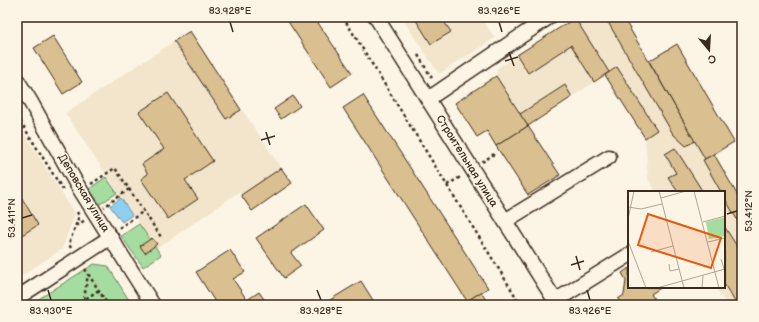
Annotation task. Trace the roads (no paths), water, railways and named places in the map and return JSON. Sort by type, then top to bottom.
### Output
[{"type":"street","name":"Строительная улица","points":[[376,17],[557,303]]},
{"type":"street","points":[[428,99],[549,17]]},
{"type":"street","name":"Деповская улица","points":[[17,80],[76,183],[112,234],[153,305]]},
{"type":"street","points":[[505,221],[609,157]]},
{"type":"street","points":[[17,298],[112,234]]},
{"type":"street","points":[[557,303],[628,256]]},
{"type":"water","points":[[121,198],[132,215],[122,222],[110,206]]}]
